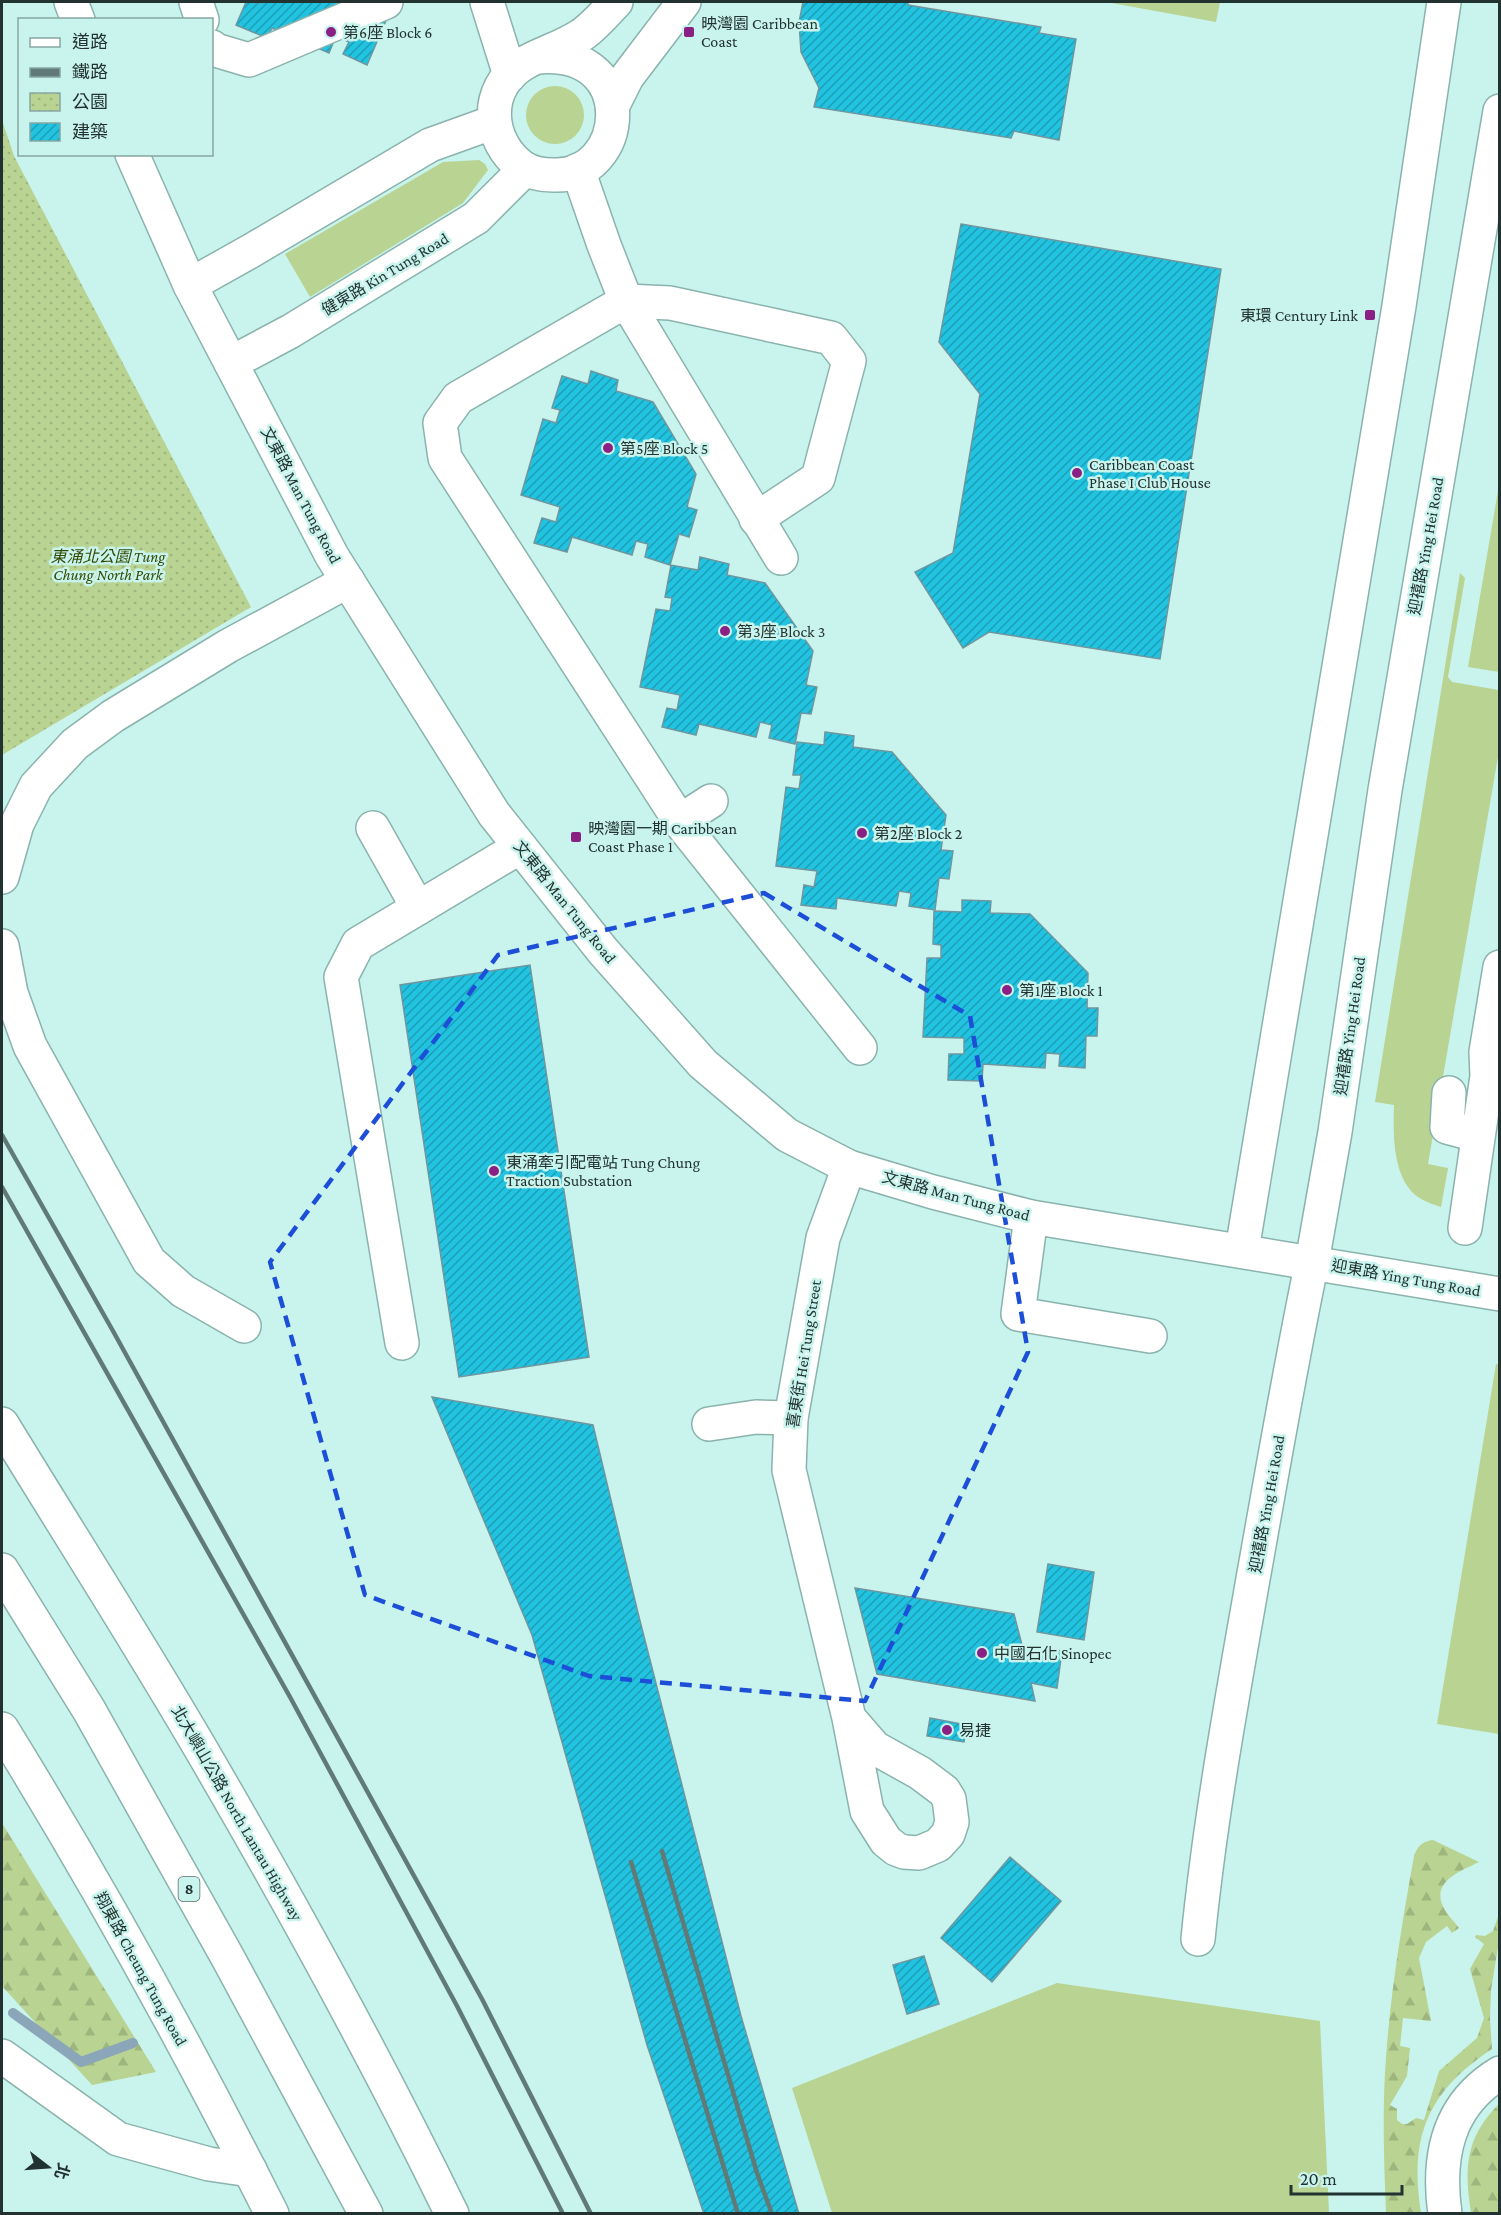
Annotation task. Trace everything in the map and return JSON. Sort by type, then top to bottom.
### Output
[{"type":"main road","points":[[71,2],[77,18]]},
{"type":"main road","points":[[195,2],[201,18]]},
{"type":"main road","points":[[213,49],[249,60],[386,2]]},
{"type":"main road","points":[[487,2],[510,75]]},
{"type":"main road","points":[[538,57],[558,56],[577,60],[594,71],[606,87],[613,105],[613,126],[606,144],[594,159],[578,170],[561,176],[542,175],[525,169],[510,157],[499,141],[494,122],[495,105],[500,89],[510,75],[523,64],[581,36],[616,2]]},
{"type":"main road","points":[[613,105],[627,77],[684,2]]},
{"type":"main road","points":[[1242,1250],[1400,306],[1444,2]]},
{"type":"main road","name":"迎禧路 Ying Hei Road","points":[[1198,1939],[1204,1877],[1221,1762],[1292,1358],[1335,1132],[1385,790],[1500,111]]},
{"type":"main road","points":[[190,285],[430,145],[494,122]]},
{"type":"main road","name":"文東路 Man Tung Road","points":[[133,156],[190,285],[332,556],[494,814],[603,951],[703,1064],[787,1135],[849,1167],[933,1192],[1031,1217],[1312,1262]]},
{"type":"main road","name":"健東路 Kin Tung Road","points":[[231,363],[291,331],[476,218],[525,169]]},
{"type":"main road","points":[[578,170],[604,245],[627,301],[781,558]]},
{"type":"main road","points":[[756,519],[818,478],[849,361],[831,338],[670,303],[627,301],[458,398],[440,423],[445,458],[680,821],[860,1048]]},
{"type":"main road","points":[[2,877],[17,824],[36,786],[75,744],[113,716],[228,646],[348,581]]},
{"type":"main road","points":[[680,821],[711,801]]},
{"type":"main road","points":[[373,828],[418,908]]},
{"type":"main road","points":[[402,1343],[341,977],[358,944],[520,847]]},
{"type":"main road","points":[[2,946],[11,993],[30,1046],[149,1260],[183,1291],[244,1326]]},
{"type":"main road","points":[[1465,1228],[1487,1076],[1486,1052],[1500,967]]},
{"type":"main road","points":[[1449,1093],[1447,1127],[1477,1135]]},
{"type":"main road","name":"喜東街 Hei Tung Street","points":[[849,1167],[823,1238],[791,1418],[789,1470],[849,1719]]},
{"type":"main road","points":[[1031,1217],[1018,1314],[1150,1336]]},
{"type":"main road","name":"迎東路 Ying Tung Road","points":[[1312,1262],[1500,1294]]},
{"type":"main road","points":[[709,1424],[756,1417],[791,1418]]},
{"type":"main road","name":"北大嶼山公路 North Lantau Highway","points":[[2,1424],[208,1761],[301,1923],[413,2134],[452,2214]]},
{"type":"main road","name":"8","points":[[2,1570],[89,1710],[228,1958],[366,2214]]},
{"type":"main road","name":"翔東路 Cheung Tung Road","points":[[2,1729],[192,2061],[272,2214]]},
{"type":"main road","points":[[2,2056],[118,2139],[209,2163],[250,2170]]},
{"type":"main road","points":[[1445,2214],[1442,2164],[1446,2140],[1471,2096],[1489,2079],[1500,2073]]},
{"type":"highlighted area","points":[[764,893],[970,1016],[1028,1352],[865,1701],[589,1676],[365,1595],[270,1262],[498,955]]},
{"type":"green space","points":[[1106,2],[1220,2],[1216,22]]},
{"type":"green space","points":[[555,86],[571,91],[579,99],[584,115],[579,131],[571,139],[555,144],[539,139],[531,131],[526,115],[531,99],[539,91]]},
{"type":"green space","name":"東涌北公園 Tung Chung North Park","points":[[2,120],[14,156],[251,607],[2,755]]},
{"type":"green space","points":[[479,160],[488,170],[463,203],[310,297],[285,254],[443,162]]},
{"type":"green space","points":[[1499,485],[1499,672],[1468,667]]},
{"type":"green space","points":[[1460,573],[1465,578],[1448,677],[1452,682],[1499,690],[1500,745],[1428,1164],[1448,1168],[1441,1207],[1423,1200],[1405,1183],[1396,1158],[1394,1105],[1375,1102]]},
{"type":"green space","points":[[1496,1364],[1500,1365],[1499,1734],[1437,1724]]},
{"type":"green space","points":[[2,1823],[156,2072],[92,2085],[2,1986]]},
{"type":"green space","points":[[1433,1840],[1479,1862],[1458,1872],[1442,1888],[1440,1896],[1443,1907],[1459,1928],[1452,1933],[1447,1926],[1426,1942],[1419,1958],[1431,2021],[1403,2018],[1400,2046],[1410,2048],[1407,2076],[1390,2105],[1397,2109],[1397,2120],[1402,2124],[1407,2124],[1416,2118],[1424,2120],[1439,2071],[1477,2038],[1484,2018],[1470,1969],[1484,1944],[1475,1937],[1476,1935],[1485,1936],[1493,1931],[1499,1914],[1499,1941],[1491,1990],[1492,2049],[1452,2082],[1438,2100],[1428,2119],[1421,2139],[1418,2161],[1421,2213],[1386,2213],[1384,2096],[1394,1981],[1414,1856],[1421,1845]]},
{"type":"green space","points":[[1057,1983],[1320,2021],[1329,2213],[832,2213],[792,2088]]},
{"type":"green space","points":[[1499,2104],[1499,2213],[1471,2213],[1468,2168],[1473,2142],[1479,2129]]},
{"type":"building","name":"第6座 Block 6","points":[[246,2],[394,2],[367,65],[343,54],[349,42],[336,36],[329,53],[272,28],[267,38],[236,25]]},
{"type":"building","points":[[803,2],[908,2],[908,5],[1041,27],[1039,33],[1076,39],[1059,140],[1014,131],[1011,138],[814,107],[819,88],[801,52],[799,22]]},
{"type":"building","name":"Caribbean Coast Phase I Club House","points":[[961,224],[1221,269],[1160,659],[989,632],[963,648],[915,572],[953,553],[980,394],[939,342]]},
{"type":"building","name":"第5座 Block 5","points":[[591,371],[618,380],[616,391],[653,402],[696,474],[687,507],[697,510],[689,537],[679,534],[670,565],[645,557],[648,544],[636,541],[632,555],[572,537],[567,552],[534,543],[542,518],[556,522],[560,507],[521,495],[543,419],[556,423],[560,410],[552,408],[562,376],[588,384]]},
{"type":"building","name":"第3座 Block 3","points":[[700,557],[729,564],[727,575],[765,583],[813,651],[806,685],[817,687],[811,714],[801,713],[795,744],[769,738],[772,725],[760,722],[756,737],[699,724],[696,735],[662,727],[667,708],[677,710],[680,695],[640,687],[656,609],[670,611],[672,598],[665,597],[671,565],[698,570]]},
{"type":"building","name":"第2座 Block 2","points":[[825,732],[854,736],[853,747],[892,752],[946,815],[941,850],[953,851],[949,879],[939,878],[935,910],[909,906],[911,893],[899,891],[896,906],[837,898],[836,909],[801,905],[804,885],[814,887],[817,871],[776,866],[786,787],[799,789],[801,775],[793,775],[797,742],[824,745]]},
{"type":"building","name":"第1座 Block 1","points":[[962,900],[991,901],[990,913],[1030,914],[1088,973],[1087,1008],[1098,1008],[1097,1036],[1086,1036],[1085,1068],[1059,1066],[1060,1054],[1046,1053],[1045,1068],[983,1064],[982,1081],[948,1080],[949,1054],[964,1054],[964,1038],[923,1037],[927,958],[941,958],[941,945],[933,944],[934,911],[962,912]]},
{"type":"building","name":"東涌牽引配電站 Tung Chung Traction Substation","points":[[530,965],[589,1357],[459,1377],[400,985]]},
{"type":"building","points":[[432,1397],[593,1425],[638,1613],[741,2016],[799,2214],[704,2214],[647,2045],[532,1635]]},
{"type":"building","points":[[1048,1564],[1094,1572],[1084,1640],[1037,1632]]},
{"type":"building","points":[[855,1588],[1014,1614],[1022,1645],[1062,1651],[1057,1688],[1031,1683],[1035,1701],[877,1674]]},
{"type":"building","name":"易捷","points":[[930,1718],[967,1725],[964,1742],[927,1736]]},
{"type":"building","points":[[1010,1857],[1061,1901],[992,1982],[941,1938]]},
{"type":"building","points":[[924,1956],[939,2004],[907,2014],[893,1965]]},
{"type":"waterway","points":[[13,2013],[81,2062],[133,2043]]},
{"type":"railway","points":[[2,1135],[113,1331],[482,1999],[591,2214]]},
{"type":"railway","points":[[2,1187],[290,1697],[457,2006],[563,2214]]},
{"type":"railway","points":[[662,1851],[757,2173],[772,2214]]},
{"type":"railway","points":[[631,1862],[738,2214]]},
{"type":"place","name":"第6座 Block 6","points":[[331,32]]},
{"type":"place","name":"映灣園 Caribbean Coast","points":[[689,32]]},
{"type":"place","name":"東環 Century Link","points":[[1370,315]]},
{"type":"place","name":"第5座 Block 5","points":[[608,448]]},
{"type":"place","name":"Caribbean Coast Phase I Club House","points":[[1077,473]]},
{"type":"place","name":"第3座 Block 3","points":[[725,631]]},
{"type":"place","name":"第2座 Block 2","points":[[862,833]]},
{"type":"place","name":"映灣園一期 Caribbean Coast Phase 1","points":[[576,837]]},
{"type":"place","name":"第1座 Block 1","points":[[1007,990]]},
{"type":"place","name":"東涌牽引配電站 Tung Chung Traction Substation","points":[[494,1171]]},
{"type":"place","name":"中國石化 Sinopec","points":[[982,1653]]},
{"type":"place","name":"易捷","points":[[947,1730]]}]
